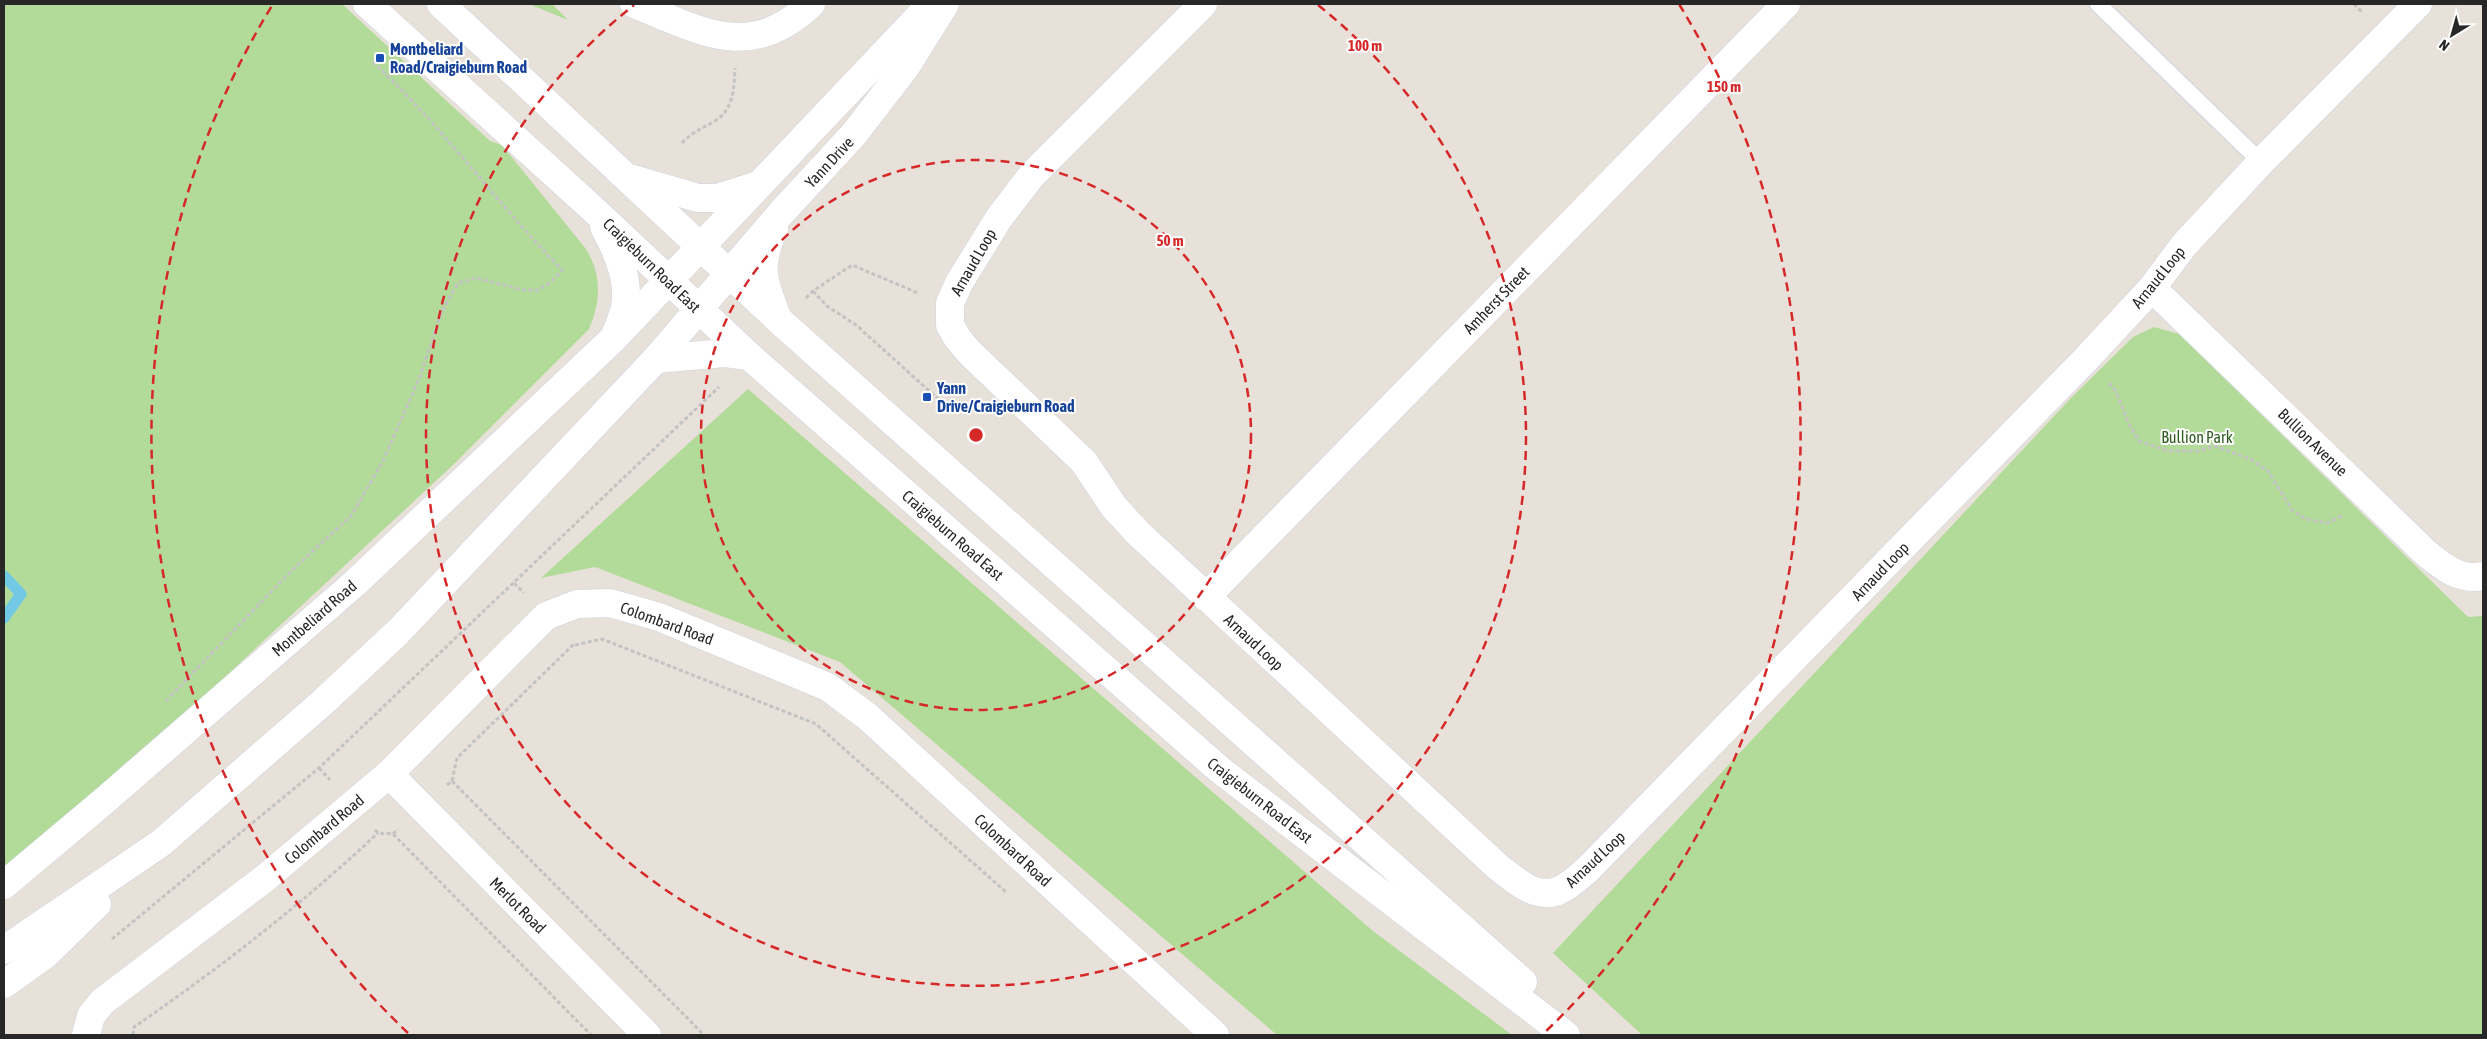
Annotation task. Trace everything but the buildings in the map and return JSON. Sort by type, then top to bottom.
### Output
[{"type":"street","name":"Craigieburn Road East","points":[[367,4],[594,210],[749,356],[1220,770],[1566,1035]]},
{"type":"street","points":[[441,4],[780,320],[1584,1035]]},
{"type":"street","points":[[634,4],[708,33],[736,38],[763,34],[780,28],[796,18],[811,4]]},
{"type":"street","points":[[702,247],[932,4]]},
{"type":"street","name":"Yann Drive","points":[[656,359],[782,212],[854,134],[905,68],[945,4]]},
{"type":"street","name":"Arnaud Loop","points":[[1203,4],[1017,192],[964,275],[950,302],[950,325],[958,339],[1078,456],[1114,507],[1206,597],[1498,867],[1524,887],[1542,893],[1560,891],[1588,869],[2086,358],[2152,288],[2184,245],[2261,162],[2418,4]]},
{"type":"street","name":"Amherst Street","points":[[1206,597],[1786,4]]},
{"type":"street","points":[[627,177],[698,198],[717,198],[760,184]]},
{"type":"street","points":[[594,210],[619,254],[626,295],[625,308],[613,339]]},
{"type":"street","points":[[780,320],[764,280],[764,252],[782,212]]},
{"type":"street","name":"Montbeliard Road","points":[[4,885],[104,801],[355,583],[613,339],[702,247]]},
{"type":"street","name":"Bullion Avenue","points":[[2152,288],[2426,553],[2444,567],[2462,577],[2483,576]]},
{"type":"street","points":[[4,984],[46,954],[162,843],[322,703],[398,631],[656,359],[725,353],[749,356]]},
{"type":"street","name":"Colombard Road","points":[[86,1035],[91,1016],[102,1002],[264,879],[389,774],[546,616],[577,604],[610,602],[659,617],[828,688],[868,717],[1214,1035]]},
{"type":"street","name":"Merlot Road","points":[[389,774],[647,1035]]},
{"type":"street","points":[[4,950],[162,843]]},
{"type":"lane","points":[[2098,4],[2261,162]]},
{"type":"path","points":[[682,143],[691,134],[721,116],[731,102],[736,38]]},
{"type":"path","points":[[160,707],[291,571],[351,516],[383,461],[419,379],[442,310],[458,283],[476,278],[523,290],[538,290],[552,281],[562,270],[535,242],[405,92],[372,61]]},
{"type":"path","points":[[780,320],[813,291],[852,265],[918,293],[950,302]]},
{"type":"path","points":[[813,291],[827,306],[856,325],[955,414]]},
{"type":"path","points":[[108,941],[124,930],[319,768],[704,403],[749,356]]},
{"type":"path","points":[[2086,358],[2115,390],[2131,428],[2139,441],[2144,444],[2168,451],[2199,451],[2215,446],[2252,460],[2268,472],[2292,510],[2306,519],[2327,523],[2341,517],[2364,492]]},
{"type":"path","points":[[546,616],[574,645]]},
{"type":"path","points":[[452,781],[457,758],[574,645],[602,640],[816,724],[1007,893]]},
{"type":"path","points":[[352,805],[378,834]]},
{"type":"path","points":[[133,1035],[134,1027],[176,999],[322,886],[378,834],[393,834],[592,1035]]},
{"type":"green space","points":[[4,4],[342,4],[490,141],[502,145],[586,249],[595,269],[598,298],[589,329],[453,465],[144,752],[4,867]]},
{"type":"green space","points":[[529,4],[552,4],[568,20]]},
{"type":"green space","name":"Bullion Park","points":[[2154,327],[2179,334],[2468,617],[2483,616],[2483,1035],[1642,1035],[1553,953],[2070,399],[2133,337]]},
{"type":"green space","points":[[748,389],[1373,931],[1512,1035],[1277,1035],[840,662],[595,567],[541,578]]},
{"type":"waterway","points":[[4,576],[21,594],[4,618]]},
{"type":"place","name":"Montbeliard Road/Craigieburn Road","points":[[380,58]]},
{"type":"place","name":"Yann Drive/Craigieburn Road","points":[[927,397]]}]
